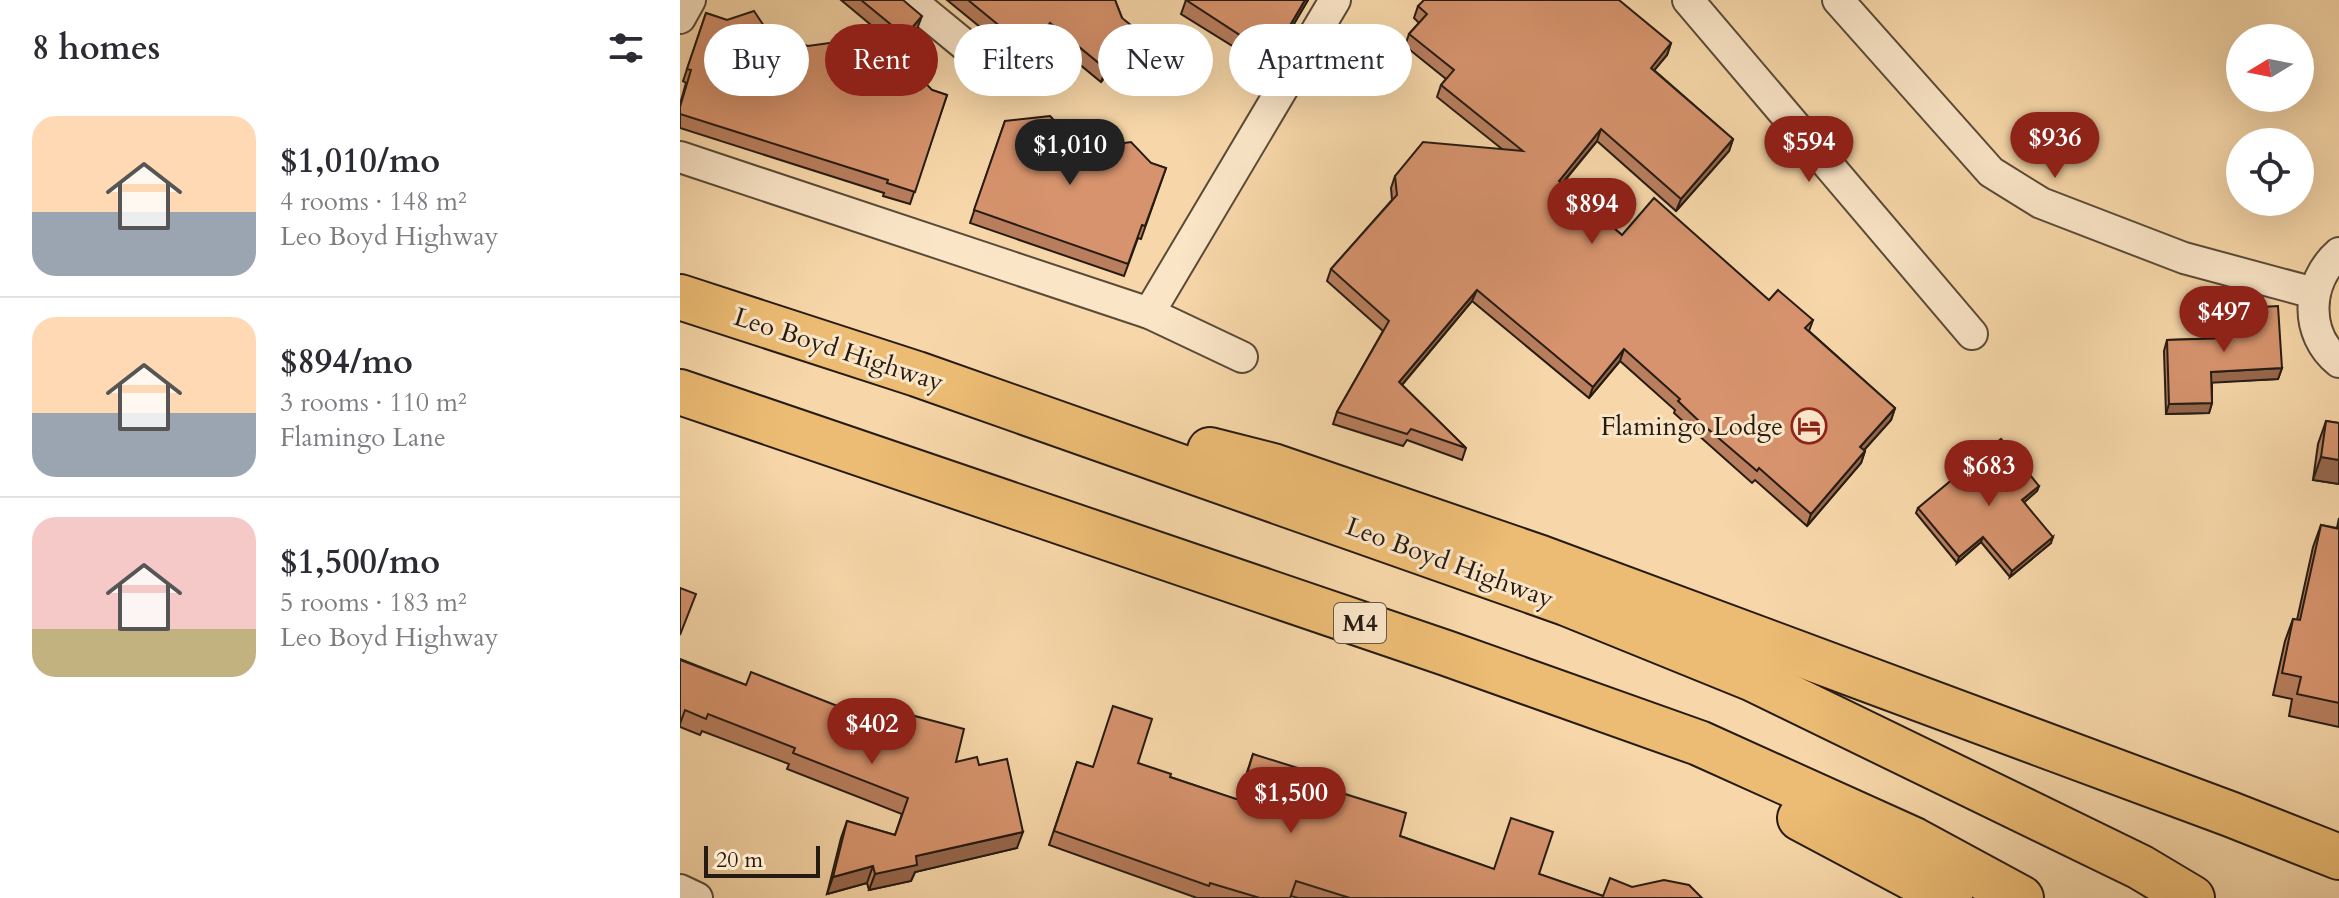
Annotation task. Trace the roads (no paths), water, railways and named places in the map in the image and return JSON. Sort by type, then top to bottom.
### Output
[{"type":"highway","name":"Leo Boyd Highway","points":[[680,297],[917,374],[1566,603],[1751,678],[2140,867],[2192,898]]},
{"type":"highway","points":[[917,374],[1273,466],[1541,558],[2339,857]]},
{"type":"highway","name":"M4","points":[[680,392],[1446,653],[1699,743],[1914,840],[2021,898]]},
{"type":"highway","points":[[1446,653],[1780,807],[1950,898]]},
{"type":"street","points":[[680,18],[690,0]]},
{"type":"street","points":[[910,0],[954,36]]},
{"type":"street","points":[[1149,313],[1335,0]]},
{"type":"street","points":[[1688,0],[1972,334]]},
{"type":"street","points":[[1838,0],[1991,172],[2041,203],[2184,258],[2314,293]]},
{"type":"street","points":[[680,157],[1149,313],[1242,357]]},
{"type":"street","points":[[2339,253],[2322,273],[2314,293],[2313,316],[2320,338],[2339,362]]},
{"type":"street","points":[[680,890],[697,898]]},
{"type":"place","name":"Flamingo Lodge","points":[[1809,426]]}]
